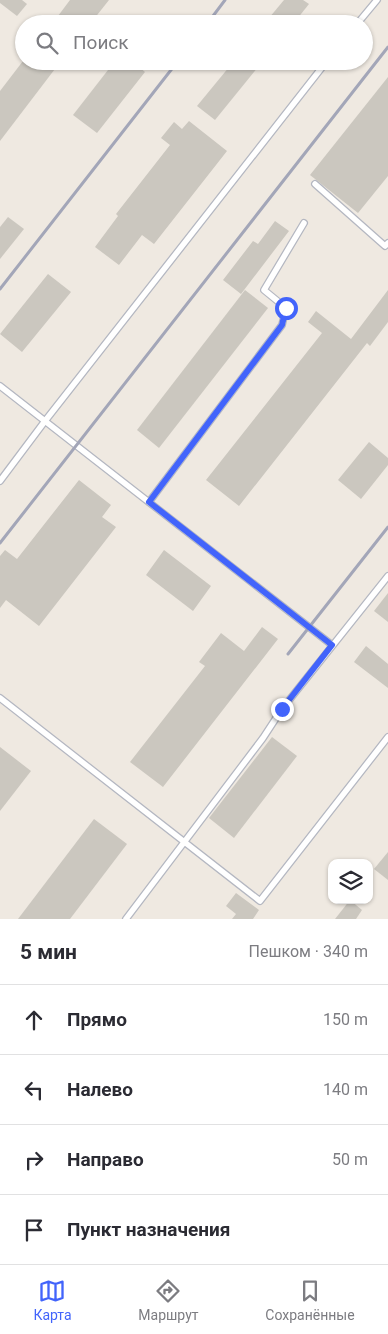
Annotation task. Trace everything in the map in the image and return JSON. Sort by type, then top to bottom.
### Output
[{"type":"lane","points":[[364,15],[376,0]]},
{"type":"lane","points":[[0,481],[320,70]]},
{"type":"lane","points":[[316,184],[385,246],[388,243]]},
{"type":"lane","points":[[149,502],[282,325],[286,308],[264,290],[304,223]]},
{"type":"lane","points":[[0,386],[332,645]]},
{"type":"lane","points":[[126,919],[263,738],[282,709],[388,576]]},
{"type":"lane","points":[[0,698],[260,901],[388,737]]},
{"type":"building","points":[[0,0],[22,0],[27,4],[16,15],[0,3]]},
{"type":"building","points":[[70,0],[109,0],[97,15],[59,15]]},
{"type":"building","points":[[284,0],[303,0],[309,4],[300,15],[272,15]]},
{"type":"building","points":[[16,70],[54,70],[0,141],[0,91]]},
{"type":"building","points":[[108,70],[143,70],[145,72],[97,133],[73,115]]},
{"type":"building","points":[[227,70],[256,70],[215,120],[197,106]]},
{"type":"building","points":[[388,77],[388,176],[358,213],[310,175]]},
{"type":"building","points":[[189,121],[227,151],[154,244],[142,235],[119,265],[95,247],[118,216],[116,214],[170,145],[161,138],[174,122],[182,129]]},
{"type":"building","points":[[8,217],[24,229],[0,259],[0,227]]},
{"type":"building","points":[[275,221],[289,231],[241,294],[223,280],[253,241],[258,244]]},
{"type":"building","points":[[48,274],[71,292],[22,352],[0,334]]},
{"type":"building","points":[[245,290],[268,308],[159,448],[137,430]]},
{"type":"building","points":[[388,290],[388,322],[370,346],[367,343],[239,506],[206,480],[322,333],[308,322],[316,311],[351,339]]},
{"type":"building","points":[[369,442],[388,458],[388,465],[361,499],[338,480]]},
{"type":"building","points":[[79,480],[111,505],[102,517],[116,527],[39,626],[6,600],[0,608],[0,556],[5,550],[17,559]]},
{"type":"building","points":[[164,550],[211,586],[193,611],[146,575]]},
{"type":"building","points":[[388,593],[388,622],[374,611]]},
{"type":"building","points":[[262,627],[278,639],[163,787],[130,762],[205,666],[199,662],[221,633],[244,651]]},
{"type":"building","points":[[366,646],[388,664],[388,688],[354,662]]},
{"type":"building","points":[[272,737],[297,756],[234,838],[209,818]]},
{"type":"building","points":[[0,747],[31,771],[0,811]]},
{"type":"building","points":[[94,819],[127,844],[70,919],[18,919]]},
{"type":"building","points":[[388,852],[388,880],[374,869]]},
{"type":"building","points":[[236,893],[259,910],[253,919],[232,919],[236,914],[226,906]]},
{"type":"building","points":[[347,904],[355,904],[362,910],[356,919],[335,919]]},
{"type":"railway","points":[[214,15],[225,0]]},
{"type":"railway","points":[[373,66],[388,47]]},
{"type":"railway","points":[[0,289],[171,70]]},
{"type":"railway","points":[[0,543],[370,70]]},
{"type":"railway","points":[[288,654],[388,527]]},
{"type":"route","points":[[282,709],[332,645],[149,502],[282,325],[286,308]]}]
